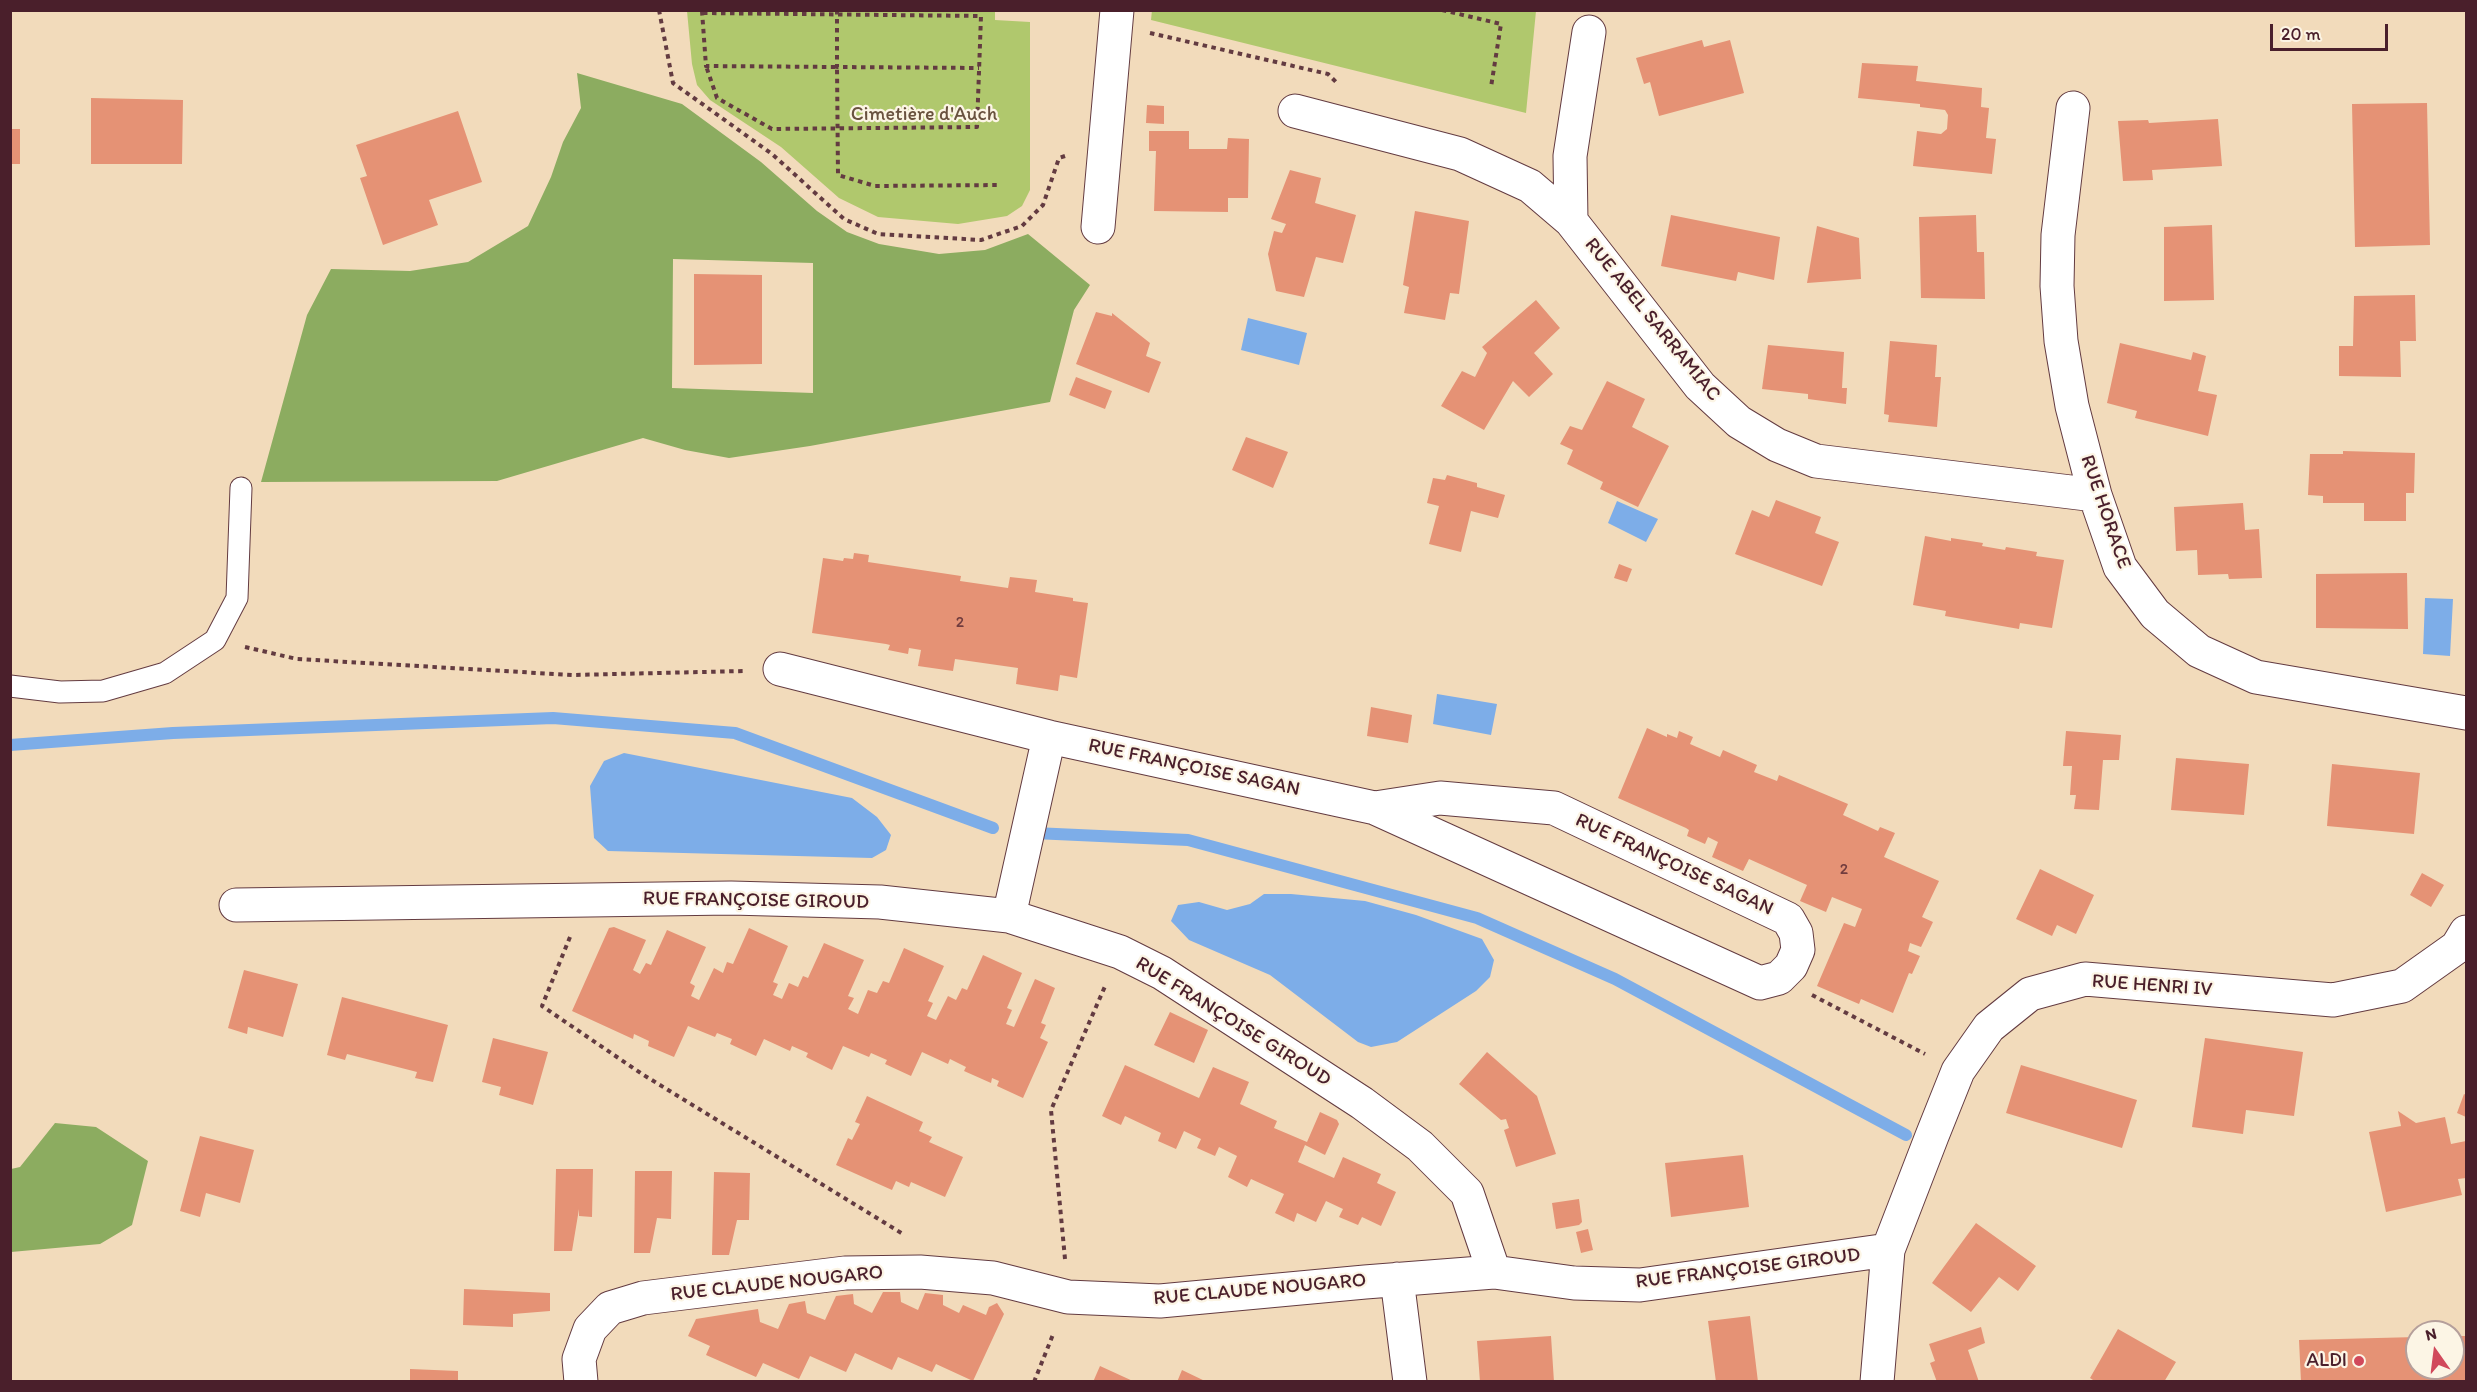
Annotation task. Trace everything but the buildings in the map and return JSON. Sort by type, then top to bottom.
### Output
[{"type":"street","points":[[1098,227],[1117,17]]},
{"type":"street","points":[[1571,221],[1570,156],[1589,32]]},
{"type":"street","name":"RUE HORACE","points":[[2073,108],[2058,235],[2061,341],[2072,406],[2094,495],[2120,567],[2155,614],[2199,651],[2256,677],[2466,713]]},
{"type":"street","name":"RUE ABEL SARRAMIAC","points":[[1295,111],[1460,154],[1530,186],[1571,221],[1700,386],[1739,422],[1777,445],[1816,461],[2094,495]]},
{"type":"street","name":"RUE FRANÇOISE SAGAN","points":[[780,669],[1048,737],[1375,808],[1760,983],[1779,978],[1791,966],[1798,950],[1796,933],[1788,919],[1554,808],[1440,798],[1375,808]]},
{"type":"street","points":[[1010,916],[1048,737]]},
{"type":"street","name":"RUE FRANÇOISE GIROUD","points":[[236,906],[731,898],[880,902],[1010,916],[1120,952],[1172,979],[1362,1103],[1420,1146],[1467,1193],[1494,1272],[1574,1283],[1640,1285],[1888,1250]]},
{"type":"street","name":"RUE HENRI IV","points":[[1877,1382],[1888,1250],[1958,1071],[1989,1027],[2030,994],[2085,979],[2333,1000],[2402,986],[2457,947],[2466,932]]},
{"type":"street","name":"RUE CLAUDE NOUGARO","points":[[581,1382],[579,1359],[590,1329],[610,1308],[643,1298],[845,1273],[920,1272],[993,1278],[1068,1297],[1160,1301],[1494,1272]]},
{"type":"street","points":[[1397,1279],[1410,1382]]},
{"type":"lane","points":[[10,686],[60,692],[103,691],[165,673],[214,640],[237,598],[241,488]]},
{"type":"path","points":[[659,10],[673,83],[772,154],[844,219],[878,234],[981,240],[1022,226],[1043,205],[1059,158],[1106,144]]},
{"type":"path","points":[[1442,10],[1501,24],[1491,87]]},
{"type":"path","points":[[703,12],[837,13],[981,16],[977,127],[772,129],[717,98],[706,66],[703,12]]},
{"type":"path","points":[[837,13],[838,175],[875,186],[1000,185]]},
{"type":"path","points":[[1117,17],[1328,74],[1337,83],[1350,125]]},
{"type":"path","points":[[706,66],[979,68]]},
{"type":"path","points":[[214,640],[297,659],[572,675],[780,669]]},
{"type":"path","points":[[586,900],[542,1006],[642,1074],[899,1230],[916,1248],[920,1272]]},
{"type":"path","points":[[1034,1382],[1068,1297],[1051,1110],[1120,952]]},
{"type":"path","points":[[1791,966],[1809,994],[1958,1071]]},
{"type":"green space","points":[[1152,10],[1536,11],[1526,113],[1151,20]]},
{"type":"green space","name":"Cimetière d'Auch","points":[[687,11],[995,11],[995,20],[1030,22],[1030,190],[1022,206],[1007,216],[958,224],[878,217],[839,198],[781,147],[710,100],[697,85],[692,64]]},
{"type":"green space","points":[[577,73],[682,104],[761,162],[817,211],[847,232],[879,244],[939,254],[985,250],[1028,234],[1090,285],[1074,310],[1050,402],[810,446],[729,458],[685,450],[643,438],[497,481],[261,482],[307,315],[331,269],[410,271],[468,262],[528,226],[551,177],[563,142],[581,108]],"holes":[[[673,259],[813,263],[813,393],[672,388]]]},
{"type":"green space","points":[[55,1123],[96,1127],[148,1161],[132,1225],[100,1244],[11,1252],[11,1169],[20,1167]]},
{"type":"water","points":[[1248,318],[1307,333],[1299,365],[1241,350]]},
{"type":"water","points":[[1617,501],[1658,519],[1646,542],[1608,523]]},
{"type":"water","points":[[2425,598],[2453,599],[2450,656],[2423,654]]},
{"type":"water","points":[[1437,694],[1497,704],[1491,735],[1433,724]]},
{"type":"water","points":[[624,753],[852,798],[877,817],[891,835],[886,850],[872,858],[608,851],[594,838],[590,786],[604,761]]},
{"type":"water","points":[[1264,894],[1291,894],[1365,901],[1416,915],[1482,939],[1494,960],[1490,977],[1476,991],[1397,1042],[1371,1047],[1358,1042],[1270,975],[1189,940],[1171,921],[1178,905],[1199,902],[1227,910],[1250,904]]},
{"type":"waterway","points":[[10,745],[173,733],[553,718],[735,733],[993,828]]},
{"type":"waterway","points":[[1034,833],[1188,840],[1477,918],[1615,979],[1906,1135]]},
{"type":"place","name":"ALDI","points":[[2359,1361]]}]
